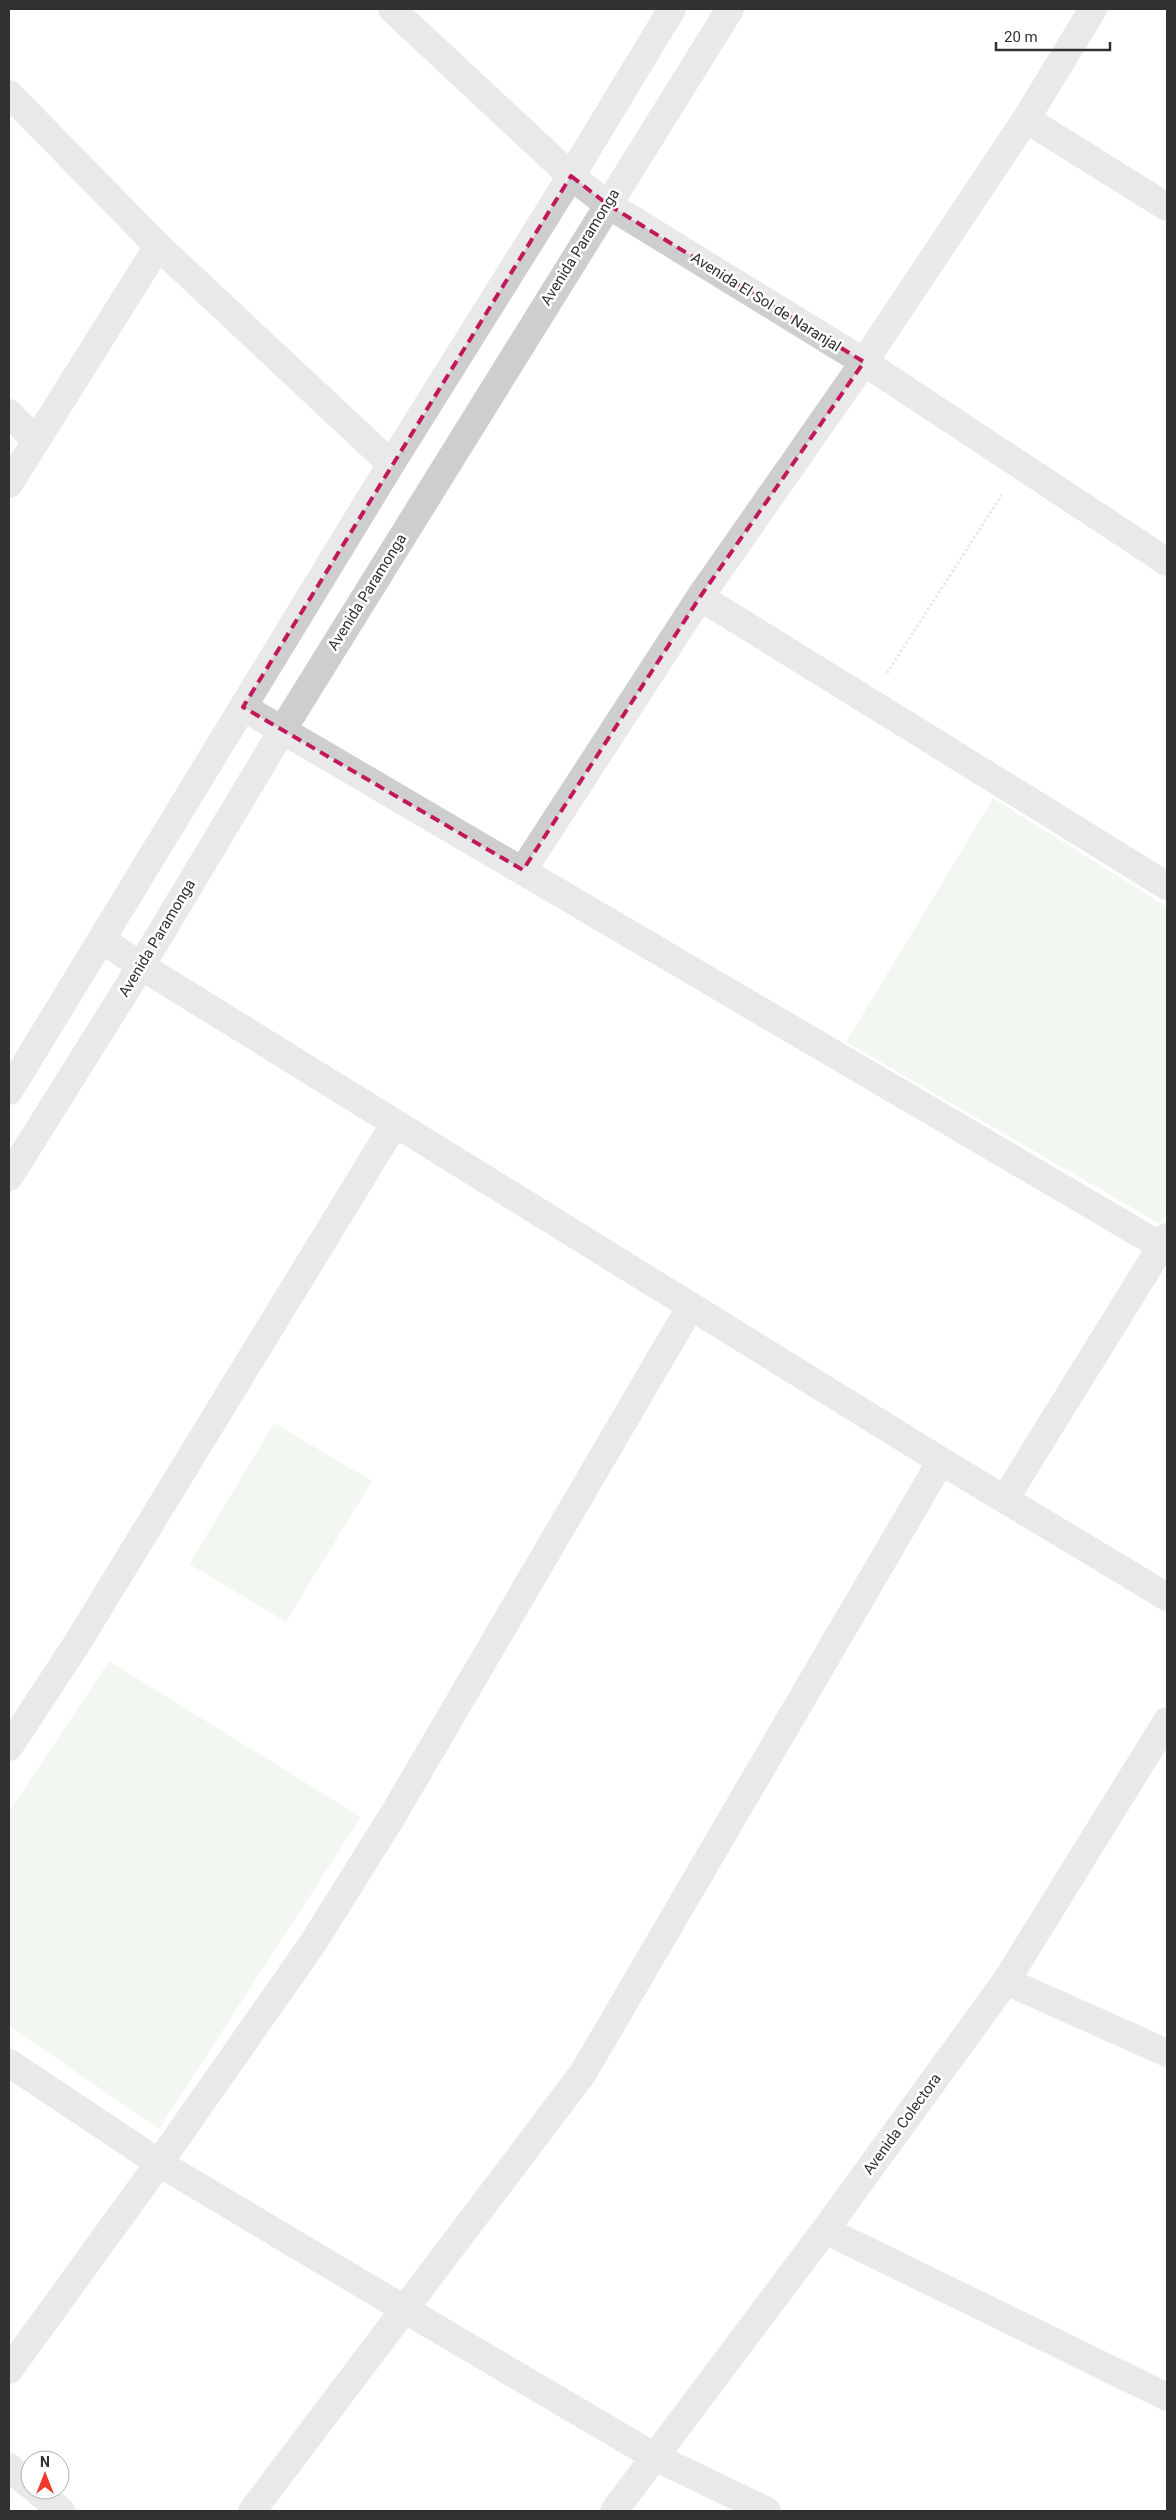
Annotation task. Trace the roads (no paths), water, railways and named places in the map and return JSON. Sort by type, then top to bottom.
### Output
[{"type":"street","name":"Avenida El Sol de Naranjal","points":[[392,9],[571,176],[606,204],[864,362],[1167,562]]},
{"type":"street","points":[[9,1091],[103,940],[391,464],[571,176],[672,9]]},
{"type":"street","name":"Avenida Paramonga","points":[[9,1177],[141,966],[283,729],[606,204],[730,9]]},
{"type":"street","points":[[523,870],[700,597],[864,362],[1026,119],[1092,9]]},
{"type":"street","points":[[9,94],[158,246],[391,464]]},
{"type":"street","points":[[1026,119],[1167,207]]},
{"type":"street","points":[[9,484],[158,246]]},
{"type":"street","points":[[9,413],[35,440]]},
{"type":"street","points":[[700,597],[1167,886]]},
{"type":"street","points":[[243,707],[1164,1241],[1005,1499]]},
{"type":"street","points":[[103,940],[141,966],[691,1306],[1167,1597]]},
{"type":"street","points":[[9,1747],[76,1645],[395,1123]]},
{"type":"street","points":[[9,2370],[159,2163],[313,1943],[378,1839],[691,1306]]},
{"type":"street","points":[[252,2511],[583,2073],[941,1460]]},
{"type":"street","name":"Avenida Colectora","points":[[614,2511],[825,2230],[1006,1981],[1167,1721]]},
{"type":"street","points":[[1006,1981],[1167,2053]]},
{"type":"street","points":[[9,2063],[159,2163],[404,2309],[655,2457],[767,2511]]},
{"type":"street","points":[[825,2230],[1167,2397]]},
{"type":"street","points":[[9,2467],[20,2476]]},
{"type":"street","points":[[48,2500],[61,2511]]}]
